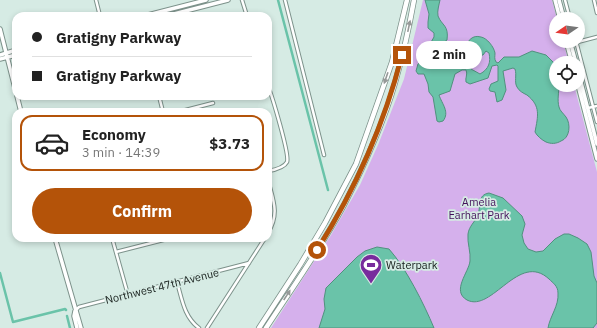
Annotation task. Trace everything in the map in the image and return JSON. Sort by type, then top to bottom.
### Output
[{"type":"highway","points":[[259,328],[325,223],[356,164],[392,62],[407,0]]},
{"type":"highway","points":[[266,328],[331,228],[359,174],[381,124],[395,83],[406,41],[414,0]]},
{"type":"main road","points":[[160,12],[206,0]]},
{"type":"main road","points":[[181,12],[216,1],[228,0]]},
{"type":"main road","points":[[555,0],[558,12]]},
{"type":"main road","points":[[559,0],[562,12]]},
{"type":"main road","points":[[191,4],[192,9]]},
{"type":"main road","points":[[0,29],[12,77]]},
{"type":"main road","points":[[0,59],[12,52]]},
{"type":"main road","points":[[0,55],[12,55]]},
{"type":"main road","points":[[580,92],[597,144]]},
{"type":"main road","points":[[583,92],[597,159]]},
{"type":"main road","points":[[56,242],[81,328]]},
{"type":"main road","points":[[75,310],[74,316],[77,328]]},
{"type":"street","points":[[96,0],[99,12]]},
{"type":"street","points":[[242,0],[245,12]]},
{"type":"street","points":[[285,0],[324,155]]},
{"type":"street","points":[[565,0],[568,12]]},
{"type":"street","points":[[594,0],[597,12]]},
{"type":"street","points":[[585,40],[597,37]]},
{"type":"street","points":[[578,48],[597,122]]},
{"type":"street","points":[[272,100],[287,155],[287,162],[281,168],[272,170]]},
{"type":"street","points":[[194,108],[213,103]]},
{"type":"street","points":[[586,108],[597,106]]},
{"type":"street","points":[[272,197],[275,209],[275,220],[272,226]]},
{"type":"street","points":[[113,242],[128,295]]},
{"type":"street","points":[[116,252],[155,242]]},
{"type":"street","points":[[207,328],[262,242]]},
{"type":"street","name":"Northwest 47th Avenue","points":[[75,310],[79,307],[249,263]]},
{"type":"street","points":[[177,282],[184,310],[188,318],[199,328]]},
{"type":"green space","name":"Amelia Earhart Park","points":[[423,0],[552,0],[555,12],[549,12],[549,48],[565,48],[567,56],[549,56],[549,92],[576,92],[597,172],[597,328],[271,328],[331,235],[360,185],[378,145],[404,79]]},
{"type":"shaded area","points":[[425,0],[440,0],[438,16],[447,31],[447,40],[440,45],[439,51],[442,55],[453,57],[458,55],[471,39],[481,37],[490,43],[495,53],[495,61],[498,63],[504,57],[519,57],[532,51],[546,55],[549,58],[549,92],[558,92],[559,107],[569,123],[569,130],[566,137],[559,142],[548,143],[537,135],[535,132],[537,112],[535,103],[527,95],[521,92],[516,85],[516,74],[515,69],[513,68],[503,71],[506,90],[502,100],[497,102],[495,92],[490,91],[489,89],[491,84],[498,81],[497,65],[492,66],[488,78],[470,84],[466,82],[466,70],[462,70],[455,74],[450,91],[439,95],[446,114],[443,121],[437,121],[433,97],[429,92],[424,74],[418,74],[416,71],[418,64],[429,54],[430,44],[434,37],[434,33],[428,28],[429,14]],"holes":[[[486,51],[489,53],[490,59],[487,68],[480,74],[471,69],[469,65],[474,56],[483,55]]]},
{"type":"shaded area","points":[[489,193],[503,198],[522,216],[525,224],[522,235],[524,243],[528,249],[536,252],[543,251],[555,239],[564,234],[569,234],[587,244],[591,252],[594,276],[597,283],[597,323],[593,328],[548,328],[556,307],[558,291],[549,279],[538,272],[527,272],[516,277],[496,292],[476,302],[467,300],[462,296],[462,281],[470,261],[469,231],[478,215],[481,198],[485,194]]},
{"type":"shaded area","name":"Waterpark","points":[[377,247],[389,249],[402,266],[434,328],[319,328],[325,309],[324,299],[326,288],[357,257],[365,251]]},
{"type":"waterway","points":[[278,0],[328,190]]},
{"type":"waterway","points":[[0,273],[13,322],[66,310]]},
{"type":"waterway","points":[[67,316],[70,328]]},
{"type":"place","name":"Waterpark","points":[[371,284]]},
{"type":"route","points":[[317,250],[343,207],[381,124],[395,83],[402,55]]}]
